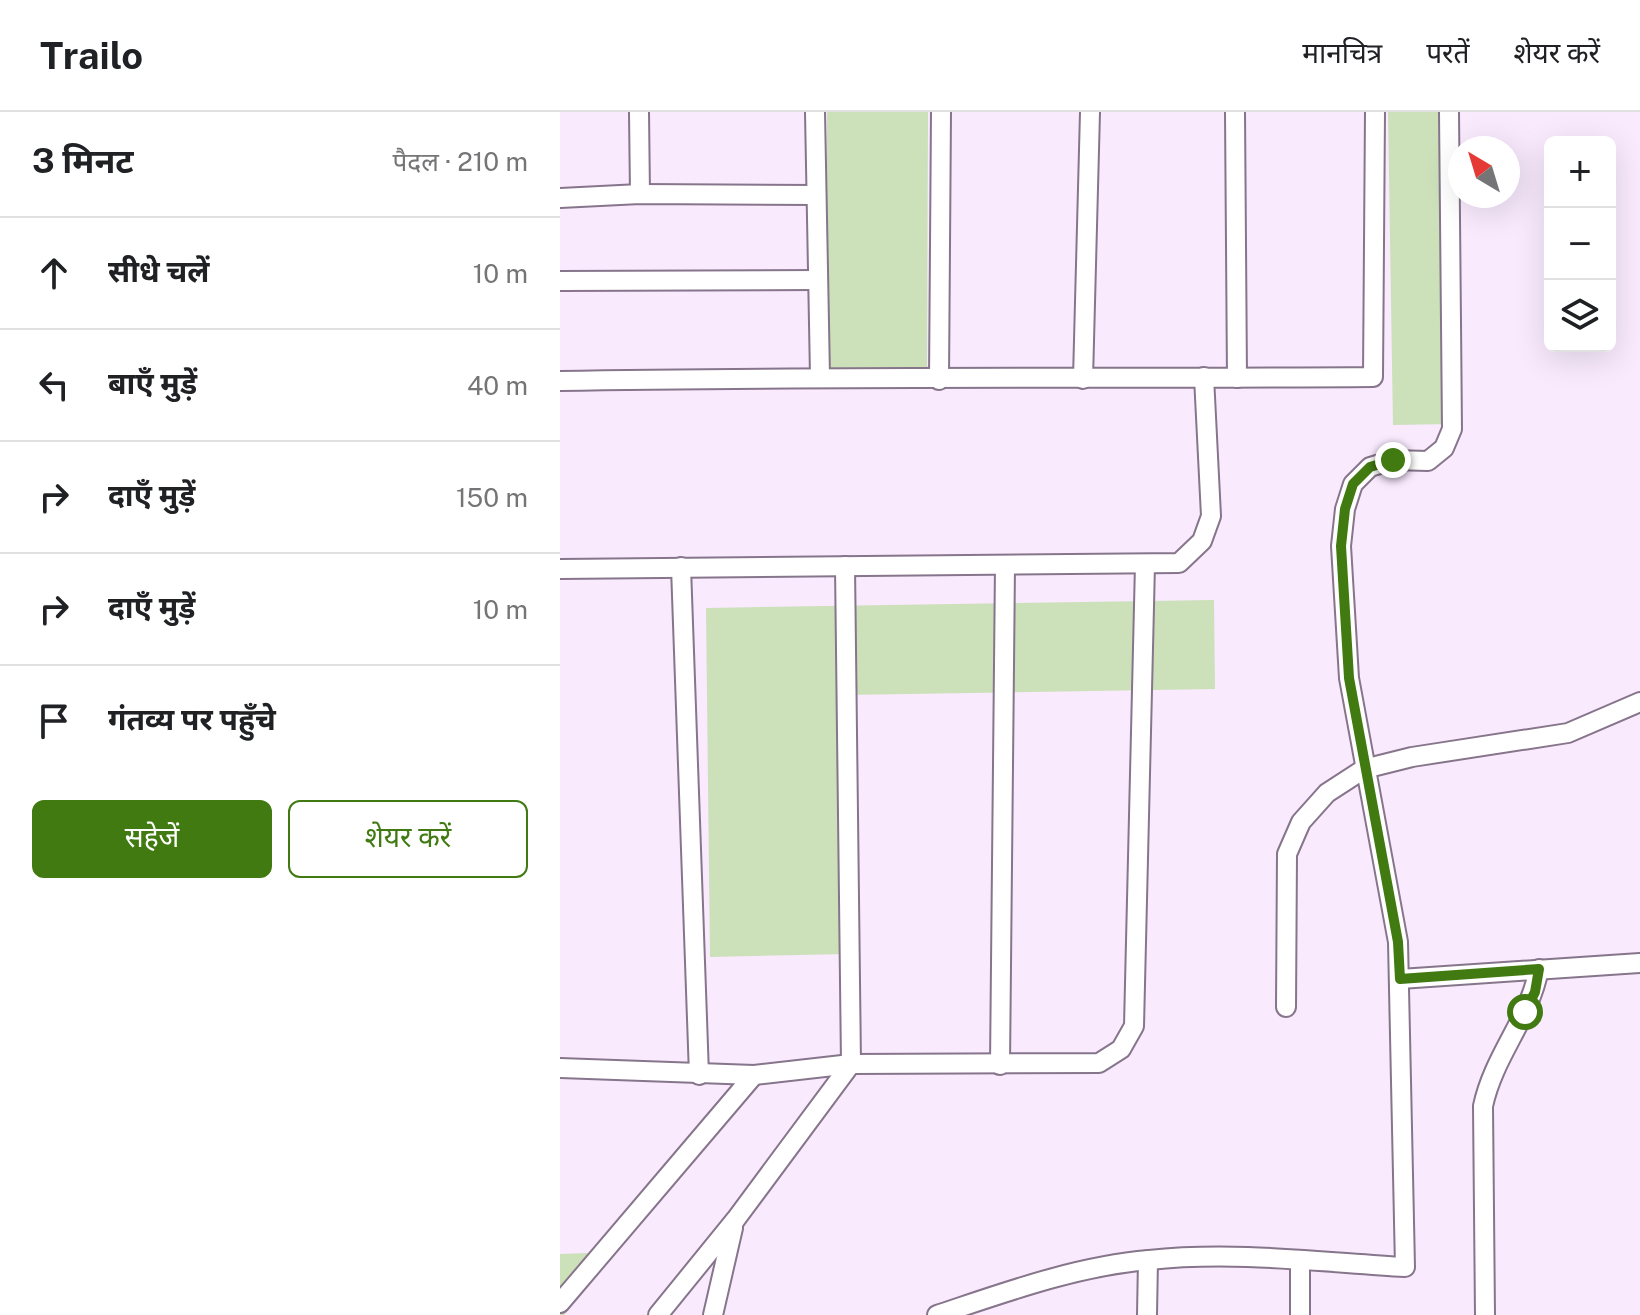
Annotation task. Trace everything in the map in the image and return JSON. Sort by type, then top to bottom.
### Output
[{"type":"street","points":[[639,112],[640,194]]},
{"type":"street","points":[[815,112],[820,376]]},
{"type":"street","points":[[939,380],[941,112]]},
{"type":"street","points":[[1083,379],[1090,112]]},
{"type":"street","points":[[1235,112],[1237,378]]},
{"type":"street","points":[[560,381],[820,376],[939,380],[1373,377],[1375,112]]},
{"type":"street","points":[[937,1315],[1095,1268],[1148,1260],[1208,1256],[1405,1267],[1398,942],[1349,678],[1341,546],[1345,509],[1353,484],[1370,467],[1393,460],[1428,461],[1444,448],[1452,429],[1449,112]]},
{"type":"street","points":[[560,198],[640,194],[816,195]]},
{"type":"street","points":[[560,281],[818,280]]},
{"type":"street","points":[[560,569],[1179,563],[1202,541],[1211,516],[1204,377]]},
{"type":"street","points":[[560,1068],[754,1075],[851,1064],[1099,1063],[1121,1049],[1134,1026],[1145,564]]},
{"type":"street","points":[[1000,1065],[1005,565]]},
{"type":"street","points":[[658,1315],[736,1219],[851,1064],[845,566]]},
{"type":"street","points":[[681,567],[699,1075]]},
{"type":"street","points":[[1286,1007],[1287,854],[1301,822],[1327,793],[1364,769],[1412,757],[1568,733],[1640,702]]},
{"type":"street","points":[[1400,979],[1640,963]]},
{"type":"street","points":[[1485,1315],[1483,1106],[1489,1076],[1535,992],[1539,969]]},
{"type":"street","points":[[560,1303],[754,1075]]},
{"type":"street","points":[[713,1315],[736,1219]]},
{"type":"street","points":[[1147,1315],[1148,1260]]},
{"type":"street","points":[[1300,1261],[1300,1315]]},
{"type":"green space","points":[[827,112],[928,112],[927,377],[826,378]]},
{"type":"green space","points":[[1388,112],[1446,112],[1451,424],[1393,425]]},
{"type":"green space","points":[[1214,600],[1215,689],[845,695],[848,954],[710,957],[706,608]]},
{"type":"green space","points":[[615,1252],[564,1315],[560,1315],[560,1254]]},
{"type":"route","points":[[1393,460],[1370,467],[1353,484],[1345,509],[1341,546],[1349,678],[1398,942],[1400,979],[1539,969],[1535,992],[1525,1012]]}]
